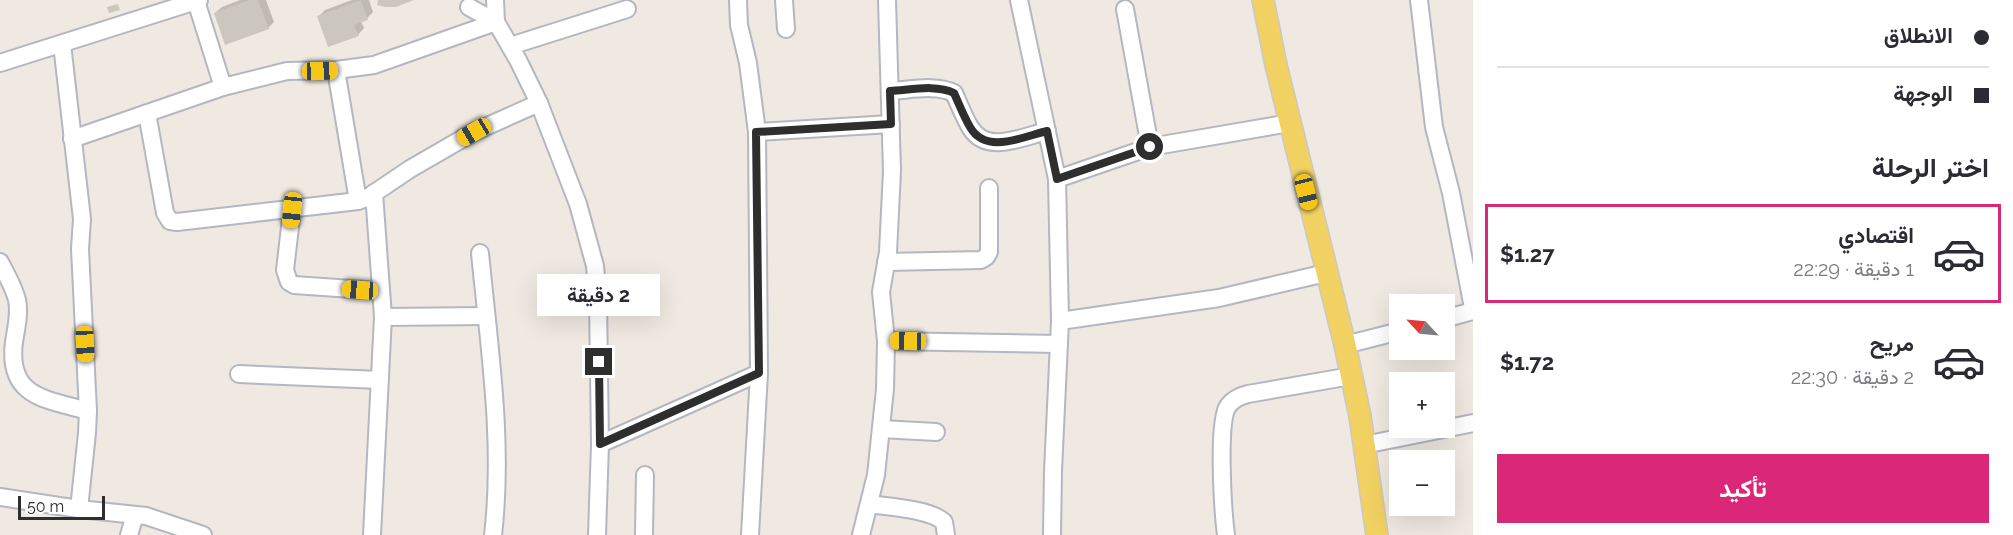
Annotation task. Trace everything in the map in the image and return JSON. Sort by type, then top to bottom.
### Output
[{"type":"main road","points":[[1263,0],[1276,65],[1345,345],[1364,445],[1377,535]]},
{"type":"street","points":[[464,3],[481,7],[493,0],[496,22],[539,103],[578,204],[595,266],[598,299],[600,444],[597,535]]},
{"type":"street","points":[[738,0],[739,25],[748,63],[756,132],[759,373],[750,535]]},
{"type":"street","points":[[784,0],[786,29]]},
{"type":"street","points":[[861,535],[876,475],[885,389],[886,341],[881,292],[891,212],[887,0]]},
{"type":"street","points":[[1019,0],[1057,179],[1060,321],[1052,535]]},
{"type":"street","points":[[1419,0],[1434,127],[1451,193],[1473,309],[1455,315]]},
{"type":"street","points":[[0,63],[197,1],[223,87]]},
{"type":"street","points":[[464,3],[496,22]]},
{"type":"street","points":[[510,46],[627,9]]},
{"type":"street","points":[[1125,9],[1150,147]]},
{"type":"street","points":[[72,139],[223,87],[287,71],[336,70],[374,64],[496,22]]},
{"type":"street","points":[[63,44],[82,219],[81,261],[88,411],[80,509]]},
{"type":"street","points":[[336,70],[358,201]]},
{"type":"street","points":[[890,91],[934,89],[954,93],[970,127],[978,137],[990,143],[1005,142],[1047,131]]},
{"type":"street","points":[[147,113],[165,213],[170,221],[292,210],[358,201],[474,132],[539,103]]},
{"type":"street","points":[[1057,179],[1150,147],[1290,123]]},
{"type":"street","points":[[756,132],[891,124]]},
{"type":"street","points":[[886,262],[981,260],[986,257],[989,252],[989,188]]},
{"type":"street","points":[[372,535],[383,317],[374,193]]},
{"type":"street","points":[[292,210],[285,270],[289,282],[294,285],[381,291]]},
{"type":"street","points":[[480,254],[496,452],[496,512],[493,535]]},
{"type":"street","points":[[0,262],[18,302],[12,357],[13,369],[18,380],[27,390],[46,399],[88,411]]},
{"type":"street","points":[[1060,321],[1219,298],[1326,273]]},
{"type":"street","points":[[383,317],[486,316]]},
{"type":"street","points":[[1345,345],[1389,334]]},
{"type":"street","points":[[886,341],[1059,344]]},
{"type":"street","points":[[600,444],[759,373]]},
{"type":"street","points":[[239,374],[380,380]]},
{"type":"street","points":[[1226,535],[1222,506],[1223,424],[1228,405],[1248,394],[1351,375]]},
{"type":"street","points":[[1364,445],[1473,423]]},
{"type":"street","points":[[881,429],[936,432]]},
{"type":"street","points":[[644,535],[645,475]]},
{"type":"street","points":[[0,497],[135,515],[160,520],[203,535]]},
{"type":"street","points":[[869,504],[901,508],[939,518],[944,522],[946,535]]},
{"type":"street","points":[[129,535],[135,515]]},
{"type":"building","points":[[249,0],[258,0],[269,29],[225,45],[214,13]]},
{"type":"building","points":[[361,0],[368,20],[354,25],[359,36],[328,47],[317,16]]},
{"type":"building","points":[[378,0],[414,0],[396,7],[385,7],[377,5]]},
{"type":"building","points":[[118,4],[120,10],[109,13],[107,7]]},
{"type":"route","points":[[599,362],[600,444],[759,373],[756,132],[891,124],[890,91],[934,89],[954,93],[970,127],[984,141],[1005,142],[1047,131],[1057,179],[1150,147]]}]
